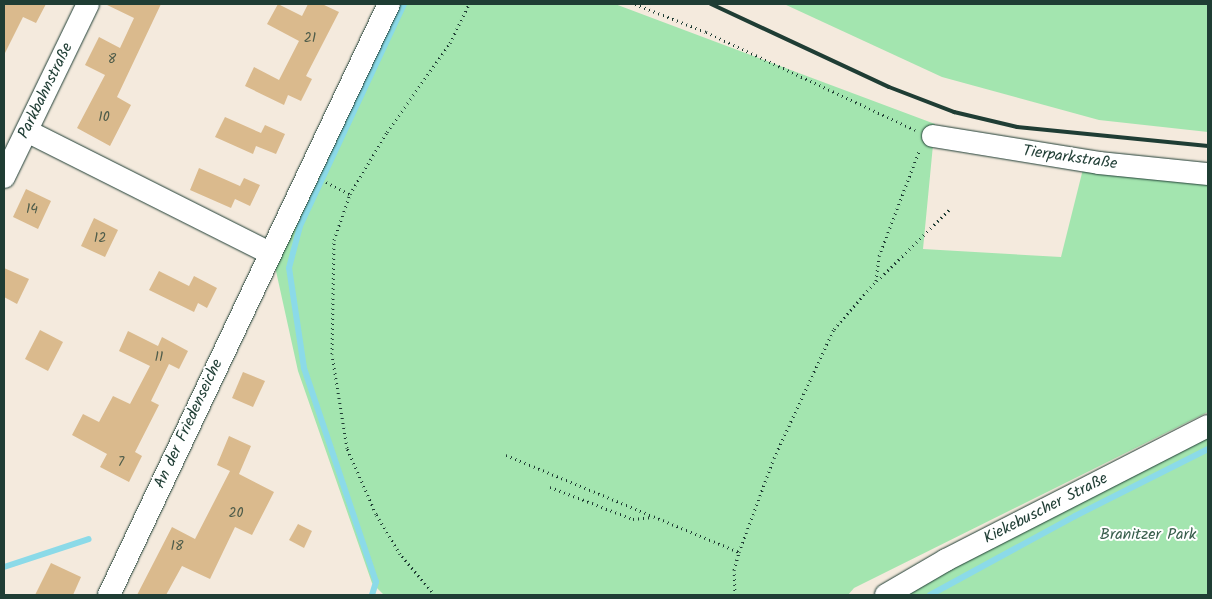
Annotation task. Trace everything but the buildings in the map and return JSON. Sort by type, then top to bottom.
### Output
[{"type":"street","name":"Parkbahnstraße","points":[[4,178],[88,4]]},
{"type":"street","name":"An der Friedenseiche","points":[[108,595],[389,4]]},
{"type":"street","points":[[27,131],[270,253]]},
{"type":"street","name":"Tierparkstraße","points":[[933,136],[1099,163],[1208,174]]},
{"type":"street","name":"Kiekebuscher Straße","points":[[886,595],[946,560],[1208,426]]},
{"type":"path","points":[[435,595],[400,554],[376,514],[347,448],[332,354],[334,240],[350,194],[387,132],[450,43],[469,4]]},
{"type":"path","points":[[635,4],[706,32],[933,136],[919,151],[879,256],[876,281]]},
{"type":"path","points":[[328,183],[350,194]]},
{"type":"path","points":[[735,595],[734,570],[739,552],[774,458],[834,329],[876,281],[950,209]]},
{"type":"path","points":[[506,455],[739,552]]},
{"type":"path","points":[[550,487],[633,519],[654,517]]},
{"type":"green space","points":[[398,4],[615,4],[935,124],[923,249],[1061,257],[1087,153],[1208,169],[1208,412],[854,588],[848,595],[384,595],[372,583],[298,371],[274,262]]},
{"type":"green space","points":[[784,4],[1208,4],[1208,132],[1099,120],[942,77]]},
{"type":"green space","name":"Branitzer Park","points":[[1208,437],[1208,595],[903,595],[970,557]]},
{"type":"waterway","points":[[372,595],[376,582],[304,368],[289,268],[300,226],[404,4]]},
{"type":"waterway","points":[[930,595],[1075,516],[1208,449]]},
{"type":"waterway","points":[[4,567],[89,539]]},
{"type":"railway","points":[[711,4],[889,87],[954,112],[1017,127],[1208,146]]}]
